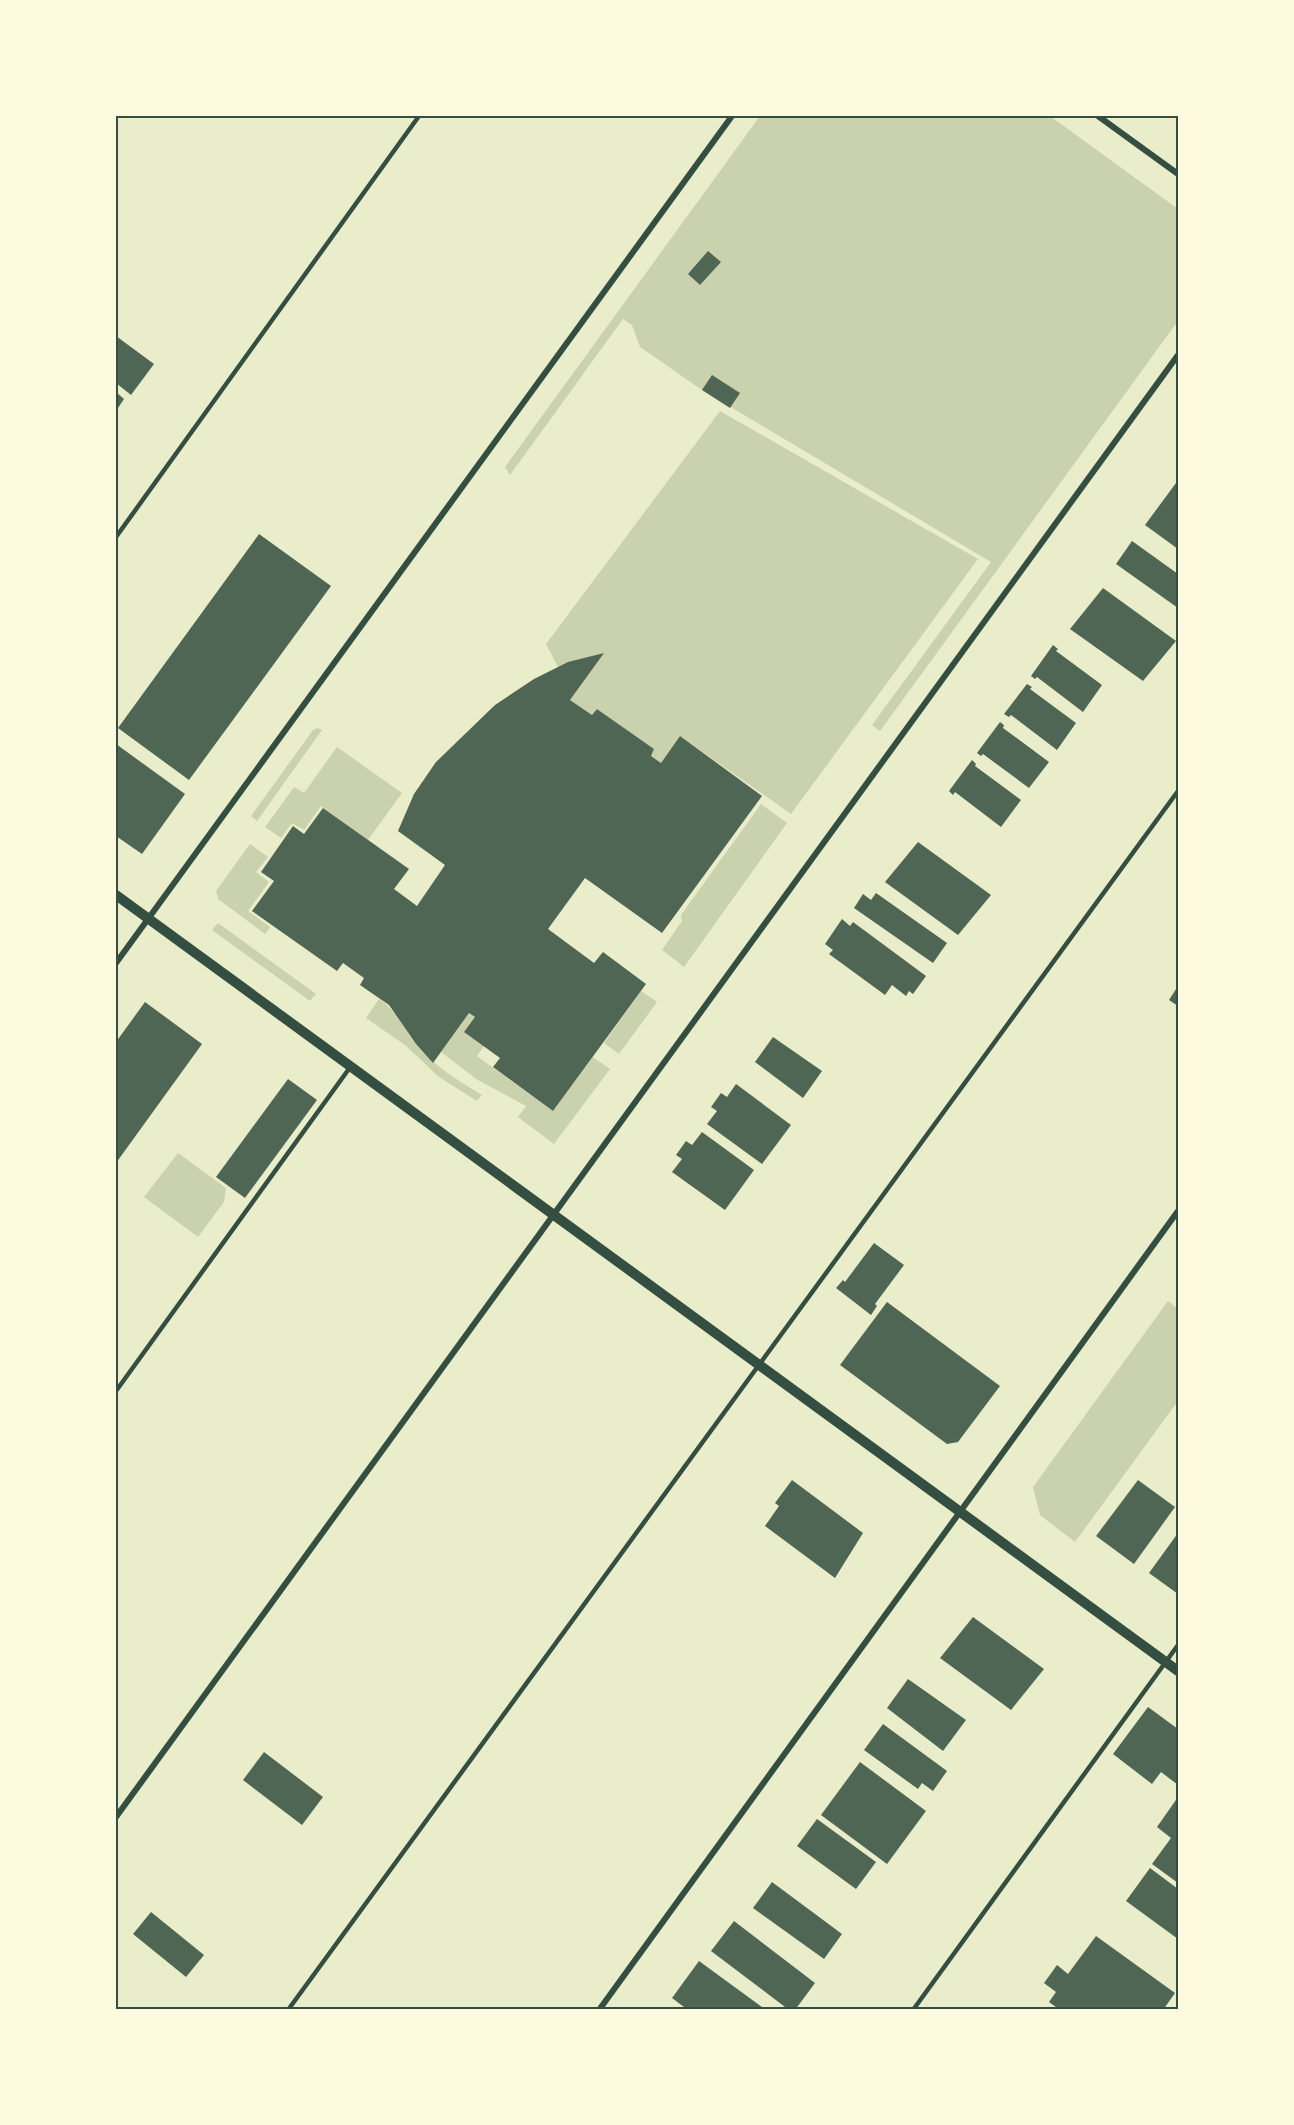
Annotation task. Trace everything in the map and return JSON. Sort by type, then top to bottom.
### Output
[{"type":"street","points":[[116,963],[732,116]]},
{"type":"street","points":[[1098,116],[1179,174]]},
{"type":"street","points":[[116,1817],[1179,355]]},
{"type":"street","points":[[116,895],[1179,1671]]},
{"type":"street","points":[[599,2010],[959,1510],[1179,1211]]},
{"type":"lane","points":[[116,537],[419,116]]},
{"type":"lane","points":[[288,2010],[1179,791]]},
{"type":"lane","points":[[116,1392],[351,1066]]},
{"type":"lane","points":[[913,2010],[1179,1645]]},
{"type":"green space","points":[[760,116],[1050,116],[1178,209],[1178,321],[880,731],[872,725],[991,562],[702,390],[640,347],[632,325],[623,319],[510,475],[505,467]]},
{"type":"green space","points":[[720,411],[978,559],[791,814],[680,736],[661,763],[651,756],[654,749],[597,709],[592,715],[570,700],[603,653],[558,667],[546,644]]},
{"type":"green space","points":[[318,728],[322,730],[257,821],[251,816],[313,730]]},
{"type":"green space","points":[[337,747],[402,793],[368,840],[321,806],[304,830],[292,823],[281,838],[265,827],[294,787],[304,793]]},
{"type":"green space","points":[[761,804],[787,823],[684,967],[662,950],[682,921],[681,915]]},
{"type":"green space","points":[[250,844],[268,857],[256,872],[269,882],[248,911],[270,927],[265,934],[218,899],[216,891]]},
{"type":"green space","points":[[218,923],[316,994],[310,1001],[212,930]]},
{"type":"green space","points":[[641,991],[657,1002],[619,1054],[604,1043]]},
{"type":"green space","points":[[379,999],[390,1008],[415,1043],[430,1058],[455,1078],[482,1095],[477,1101],[439,1077],[405,1045],[366,1018]]},
{"type":"green space","points":[[469,1013],[475,1017],[484,1046],[477,1056],[553,1111],[593,1057],[610,1069],[554,1144],[518,1117],[526,1106],[476,1079],[441,1052]]},
{"type":"green space","points":[[178,1153],[226,1188],[224,1202],[198,1237],[144,1197]]},
{"type":"green space","points":[[1168,1301],[1178,1309],[1178,1401],[1075,1542],[1040,1515],[1033,1487]]},
{"type":"building","points":[[708,251],[721,262],[700,285],[688,274]]},
{"type":"building","points":[[116,336],[154,364],[131,395],[116,383]]},
{"type":"building","points":[[712,375],[740,393],[730,408],[702,390]]},
{"type":"building","points":[[116,392],[124,399],[116,411]]},
{"type":"building","points":[[1176,483],[1178,485],[1178,549],[1145,525]]},
{"type":"building","points":[[259,534],[331,586],[189,780],[118,728]]},
{"type":"building","points":[[1132,541],[1178,574],[1178,608],[1116,564]]},
{"type":"building","points":[[1103,588],[1176,641],[1143,681],[1070,629]]},
{"type":"building","points":[[1053,645],[1058,649],[1056,651],[1102,685],[1083,712],[1037,677],[1035,679],[1031,676]]},
{"type":"building","points":[[604,653],[570,700],[592,715],[597,709],[654,749],[651,756],[661,763],[680,736],[762,796],[662,933],[585,878],[548,929],[594,963],[603,952],[646,984],[553,1111],[493,1067],[500,1058],[464,1032],[475,1017],[469,1013],[433,1063],[416,1044],[389,1005],[360,985],[364,978],[343,963],[337,971],[252,911],[274,881],[261,872],[293,826],[304,834],[323,808],[409,869],[394,889],[417,906],[445,865],[398,831],[414,794],[436,762],[495,705],[534,679],[568,662]]},
{"type":"building","points":[[1027,684],[1032,687],[1030,689],[1076,723],[1057,750],[1011,715],[1009,717],[1004,714]]},
{"type":"building","points":[[1000,722],[1004,725],[1003,728],[1049,762],[1029,788],[983,754],[981,756],[977,753]]},
{"type":"building","points":[[116,744],[185,794],[142,854],[116,836]]},
{"type":"building","points":[[972,760],[975,766],[1021,800],[1001,827],[955,792],[953,795],[949,791]]},
{"type":"building","points":[[918,842],[991,895],[958,935],[885,882]]},
{"type":"building","points":[[876,893],[947,943],[933,963],[854,908],[863,894],[871,900]]},
{"type":"building","points":[[842,919],[850,926],[853,922],[926,976],[913,994],[909,991],[906,996],[892,985],[885,995],[829,954],[833,950],[825,944]]},
{"type":"building","points":[[1178,986],[1178,1006],[1169,1000]]},
{"type":"building","points":[[145,1002],[202,1044],[116,1163],[116,1042]]},
{"type":"building","points":[[773,1037],[822,1071],[803,1098],[755,1062]]},
{"type":"building","points":[[288,1079],[317,1100],[245,1198],[216,1177]]},
{"type":"building","points":[[736,1084],[791,1125],[762,1164],[707,1124],[717,1111],[711,1107],[721,1093],[727,1097]]},
{"type":"building","points":[[702,1132],[754,1170],[725,1210],[672,1172],[682,1159],[676,1155],[686,1141],[692,1145]]},
{"type":"building","points":[[874,1243],[904,1265],[875,1304],[877,1306],[871,1315],[836,1288],[843,1280],[845,1282]]},
{"type":"building","points":[[887,1302],[1000,1386],[958,1442],[947,1444],[840,1365]]},
{"type":"building","points":[[792,1480],[863,1533],[835,1578],[765,1526],[779,1506],[775,1503]]},
{"type":"building","points":[[1138,1480],[1175,1507],[1134,1564],[1096,1536]]},
{"type":"building","points":[[1178,1533],[1178,1594],[1149,1573]]},
{"type":"building","points":[[973,1617],[1044,1669],[1011,1710],[940,1658]]},
{"type":"building","points":[[908,1679],[966,1720],[943,1751],[887,1708]]},
{"type":"building","points":[[1148,1707],[1178,1729],[1178,1785],[1161,1772],[1152,1784],[1113,1754]]},
{"type":"building","points":[[883,1724],[947,1771],[933,1791],[922,1783],[918,1789],[864,1750]]},
{"type":"building","points":[[264,1752],[323,1797],[302,1825],[243,1780]]},
{"type":"building","points":[[860,1762],[926,1811],[887,1864],[821,1815]]},
{"type":"building","points":[[1178,1797],[1178,1883],[1152,1864],[1171,1838],[1157,1827]]},
{"type":"building","points":[[817,1819],[876,1862],[856,1889],[797,1846]]},
{"type":"building","points":[[1150,1868],[1178,1889],[1178,1939],[1126,1901]]},
{"type":"building","points":[[772,1882],[842,1934],[824,1959],[753,1908]]},
{"type":"building","points":[[151,1912],[204,1955],[186,1977],[133,1934]]},
{"type":"building","points":[[734,1921],[815,1983],[795,2010],[789,2010],[711,1951]]},
{"type":"building","points":[[1096,1936],[1175,1993],[1163,2010],[1060,2010],[1049,2002],[1056,1992],[1044,1983],[1057,1965],[1068,1974]]},
{"type":"building","points":[[699,1961],[766,2010],[688,2010],[672,1998]]}]
